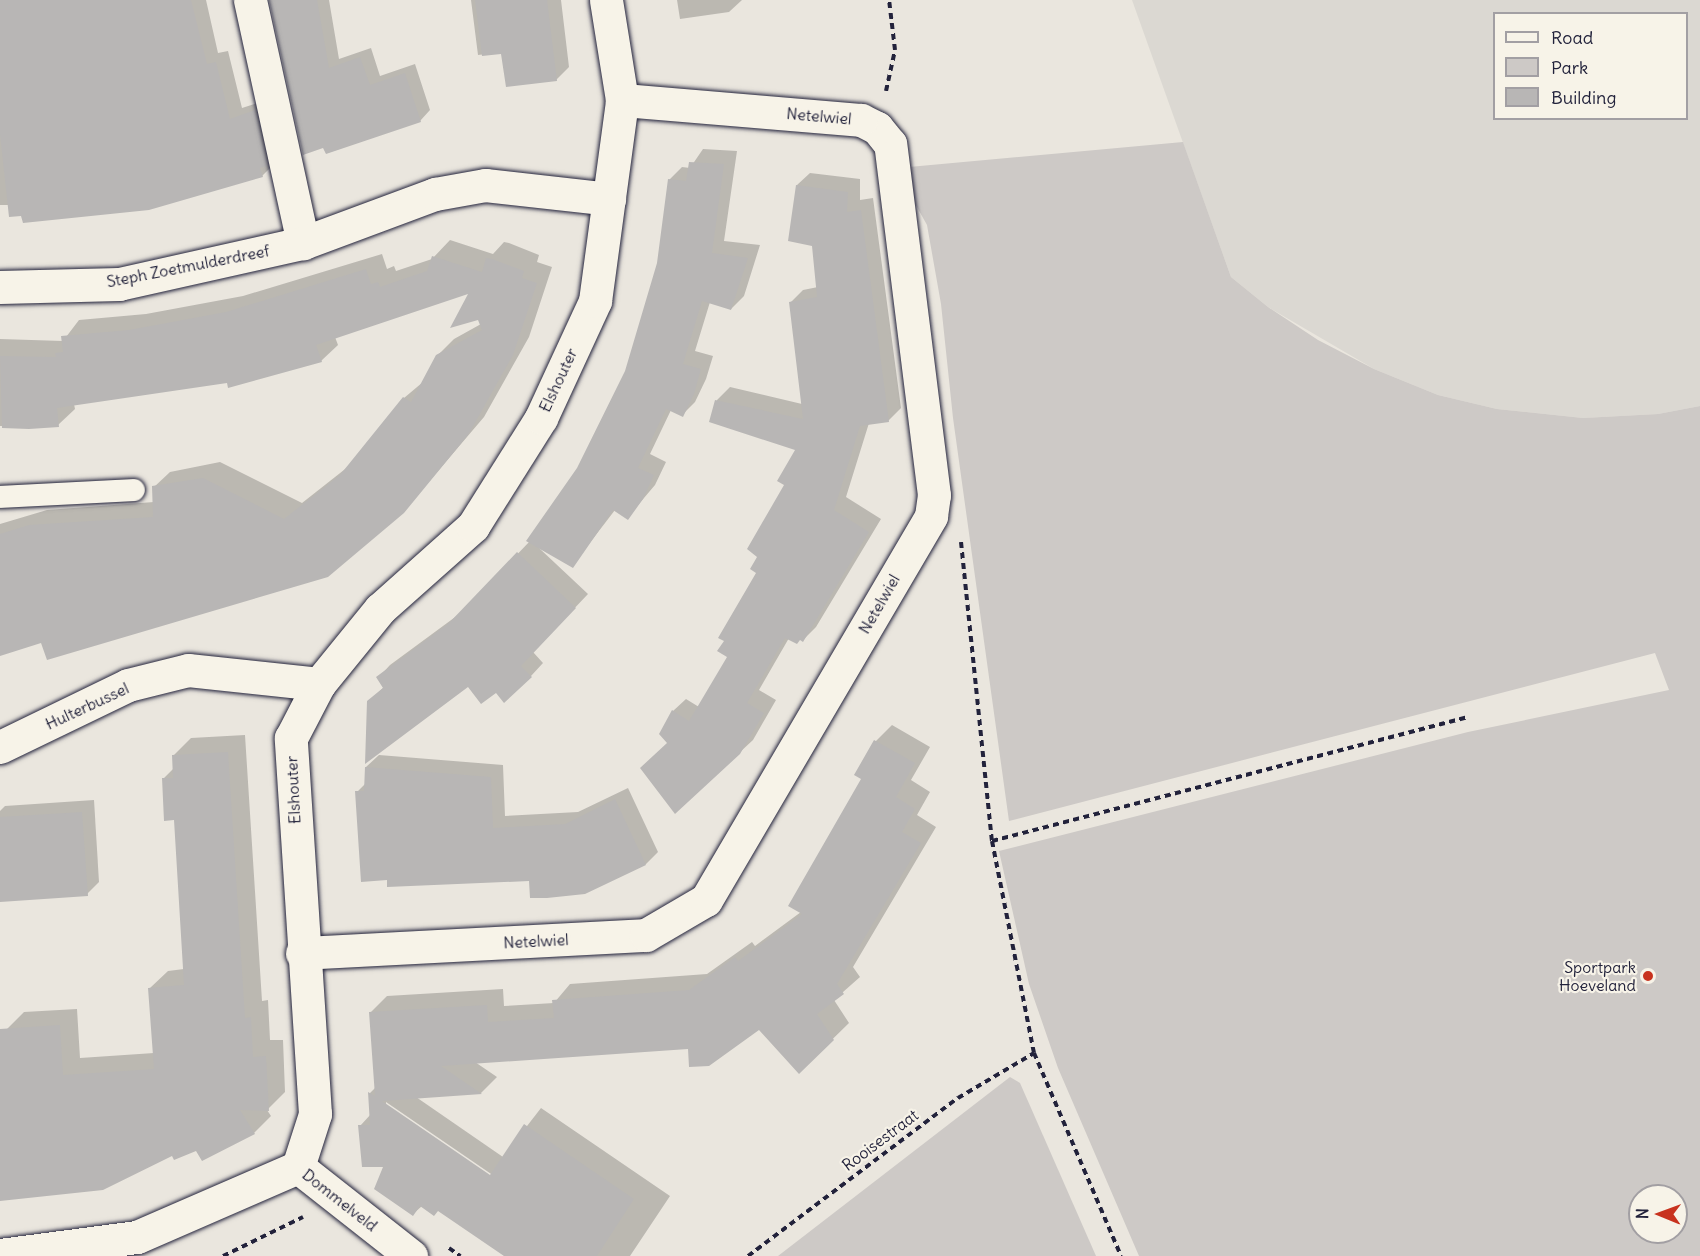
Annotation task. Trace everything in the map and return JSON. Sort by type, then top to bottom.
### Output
[{"type":"street","points":[[250,0],[303,243]]},
{"type":"street","name":"Elshouter","points":[[298,1167],[315,1114],[302,953],[291,738],[319,684],[380,609],[473,526],[541,418],[595,301],[622,100],[606,0]]},
{"type":"street","name":"Netelwiel","points":[[302,953],[646,935],[706,900],[931,516],[934,495],[890,144],[877,128],[861,120],[622,100]]},
{"type":"street","name":"Steph Zoetmulderdreef","points":[[0,287],[119,284],[303,243],[435,194],[485,185],[609,199]]},
{"type":"street","name":"Hulterbussel","points":[[0,747],[128,685],[188,670],[319,684]]},
{"type":"street","points":[[0,1255],[141,1247],[298,1167]]},
{"type":"street","name":"Dommelveld","points":[[298,1167],[411,1256]]},
{"type":"lane","points":[[0,498],[134,490]]},
{"type":"path","points":[[877,128],[895,50],[889,0]]},
{"type":"path","points":[[960,535],[992,841],[1034,1053],[1120,1256]]},
{"type":"path","points":[[992,841],[1467,717]]},
{"type":"path","name":"Rooisestraat","points":[[748,1256],[958,1098],[1034,1053]]},
{"type":"path","points":[[223,1256],[339,1199]]},
{"type":"shaded area","points":[[1132,0],[1700,0],[1700,406],[1658,414],[1583,418],[1497,409],[1438,395],[1374,369],[1268,307],[1231,277]]},
{"type":"green space","points":[[1183,142],[1231,277],[1268,307],[1318,340],[1374,369],[1438,395],[1497,409],[1583,418],[1658,414],[1700,406],[1700,1256],[1139,1256],[1058,1068],[1029,984],[999,851],[1468,732],[1669,690],[1655,653],[1009,821],[953,418],[941,304],[927,225],[912,198],[909,167]]},
{"type":"green space","points":[[1010,1077],[1020,1083],[1096,1256],[778,1256]]},
{"type":"building","points":[[0,0],[191,0],[207,64],[216,62],[230,119],[255,110],[267,166],[260,168],[263,177],[149,210],[23,223],[21,216],[9,217],[0,134]]},
{"type":"building","points":[[269,0],[317,0],[329,68],[360,57],[370,85],[405,73],[421,122],[326,154],[323,148],[303,155]]},
{"type":"building","points":[[475,0],[547,0],[557,81],[506,87],[501,54],[482,56]]},
{"type":"building","points":[[689,162],[724,164],[712,253],[748,258],[731,310],[702,301],[683,364],[701,369],[694,394],[683,417],[666,409],[638,468],[654,475],[643,499],[628,520],[613,510],[573,568],[526,541],[577,468],[625,371],[657,263],[668,179],[686,181]]},
{"type":"building","points":[[796,185],[848,192],[847,212],[861,210],[889,422],[860,426],[834,510],[869,532],[803,642],[800,640],[797,644],[785,638],[747,703],[764,713],[740,754],[675,814],[640,768],[667,743],[659,734],[672,710],[689,721],[727,657],[717,651],[724,641],[718,638],[756,573],[750,569],[757,557],[747,549],[784,485],[777,481],[795,450],[709,422],[715,400],[803,419],[789,302],[817,297],[812,246],[788,241]]},
{"type":"building","points":[[432,256],[482,272],[486,258],[492,259],[524,271],[522,278],[537,283],[513,355],[468,435],[404,513],[328,577],[47,660],[41,643],[0,656],[0,534],[29,525],[153,517],[152,486],[203,478],[284,519],[340,475],[403,397],[411,402],[436,355],[482,330],[478,320],[450,328],[468,294],[316,345],[322,362],[228,388],[227,383],[57,408],[59,427],[29,429],[2,428],[0,356],[56,357],[55,353],[63,352],[61,336],[129,330],[226,312],[366,269],[371,284],[378,282],[380,287],[427,271]]},
{"type":"building","points":[[517,552],[576,608],[521,666],[532,677],[504,703],[496,693],[481,704],[468,687],[365,764],[367,701],[383,688],[376,677],[449,623]]},
{"type":"building","points":[[874,740],[915,763],[896,797],[915,809],[902,832],[921,843],[837,984],[844,994],[817,1014],[834,1040],[799,1074],[759,1030],[709,1066],[689,1067],[688,1049],[441,1066],[482,1094],[382,1101],[490,1175],[524,1124],[634,1199],[597,1256],[504,1256],[438,1211],[434,1216],[420,1206],[413,1216],[374,1189],[383,1167],[362,1167],[358,1125],[370,1125],[368,1092],[375,1096],[369,1012],[487,1005],[488,1022],[554,1018],[552,1000],[689,990],[735,957],[738,961],[802,914],[788,906],[861,779],[854,775]]},
{"type":"building","points":[[228,752],[245,1018],[251,1017],[253,1057],[266,1056],[269,1111],[240,1110],[255,1134],[202,1161],[196,1151],[174,1160],[172,1156],[103,1190],[0,1201],[0,1029],[60,1025],[63,1075],[154,1069],[148,988],[184,985],[174,820],[164,821],[162,778],[173,778],[172,755]]},
{"type":"building","points":[[365,767],[491,777],[493,828],[565,824],[615,799],[646,865],[585,894],[547,898],[530,898],[529,881],[387,887],[387,880],[361,882],[355,791],[364,791]]},
{"type":"building","points":[[82,812],[88,896],[0,902],[0,817]]},
{"type":"place","name":"Sportpark Hoeveland","points":[[1648,976]]}]
